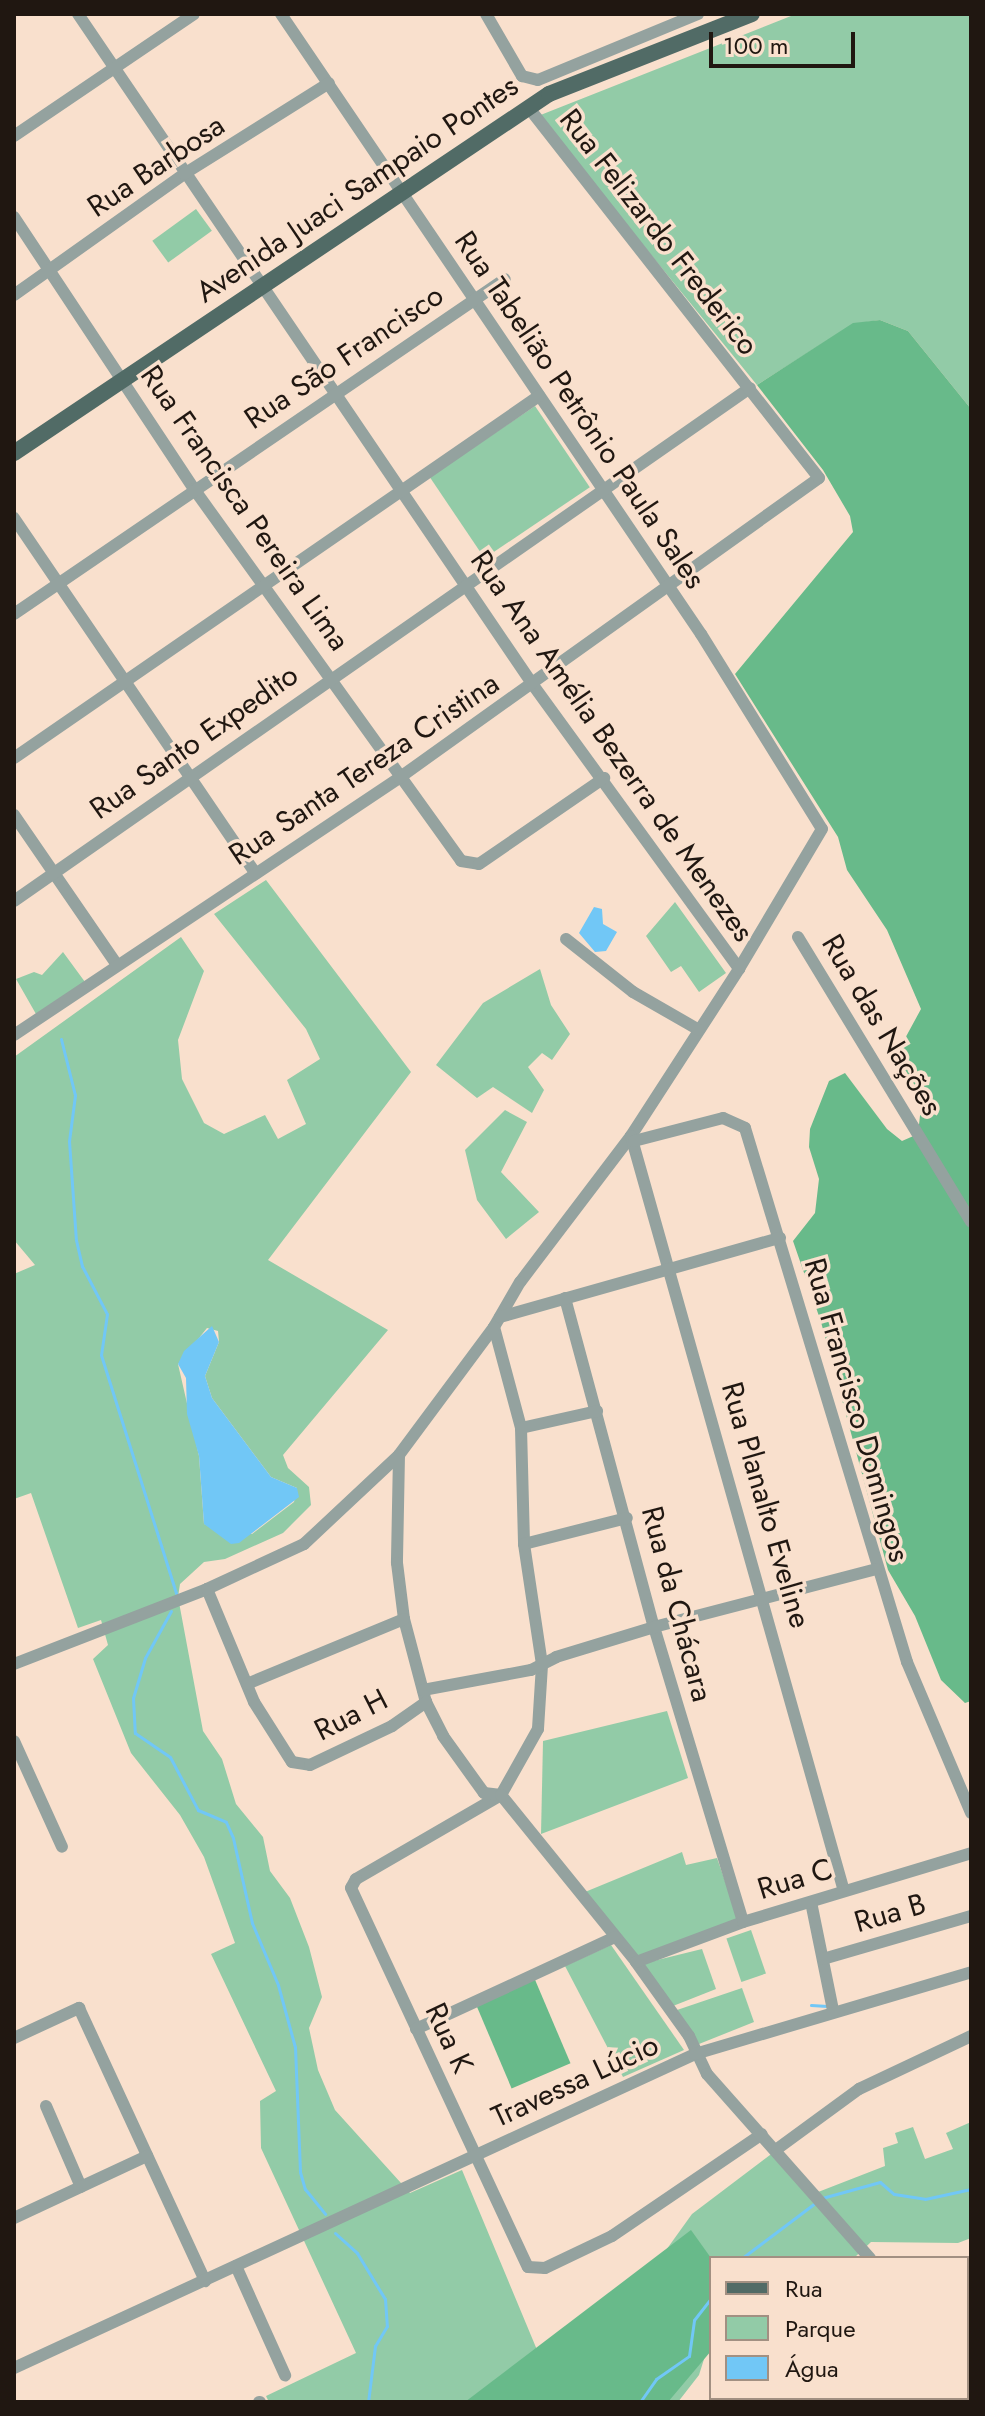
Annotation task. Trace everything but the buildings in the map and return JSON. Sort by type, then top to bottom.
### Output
[{"type":"main road","name":"Avenida Juaci Sampaio Pontes","points":[[14,453],[529,107],[599,70],[730,18],[752,14]]},
{"type":"street","name":"Rua Ana Amélia Bezerra de Menezes","points":[[14,1664],[207,1589],[304,1544],[399,1455],[632,1138],[739,969],[604,778],[533,685],[78,14]]},
{"type":"street","points":[[14,136],[194,14]]},
{"type":"street","name":"Rua Tabelião Petrônio Paula Sales","points":[[281,14],[670,589],[820,824],[820,841],[739,969]]},
{"type":"street","points":[[486,14],[522,76],[534,79],[698,14]]},
{"type":"street","points":[[529,107],[534,79]]},
{"type":"street","name":"Rua Barbosa","points":[[14,295],[184,174],[329,83]]},
{"type":"street","name":"Rua Felizardo Frederico","points":[[529,107],[817,471],[816,483]]},
{"type":"street","name":"Rua Francisca Pereira Lima","points":[[14,217],[194,489],[461,861],[475,866],[604,778]]},
{"type":"street","name":"Rua São Francisco","points":[[14,614],[505,279]]},
{"type":"street","name":"Rua Felizardo Frederico","points":[[604,491],[750,388]]},
{"type":"street","points":[[14,758],[261,584],[539,396]]},
{"type":"street","name":"Rua Santa Tereza Cristina","points":[[14,1035],[399,778],[816,483]]},
{"type":"street","name":"Rua Santo Expedito","points":[[14,901],[604,491]]},
{"type":"street","points":[[14,518],[193,777],[256,874]]},
{"type":"street","points":[[14,815],[117,965]]},
{"type":"street","name":"Rua das Nações","points":[[798,937],[971,1222]]},
{"type":"street","points":[[566,939],[612,977],[699,1030]]},
{"type":"street","name":"Rua Francisco Domingos","points":[[632,1138],[719,1118],[741,1123],[780,1238],[876,1569],[907,1662],[971,1813]]},
{"type":"street","name":"Rua Planalto Eveline","points":[[632,1138],[765,1597],[844,1891]]},
{"type":"street","points":[[501,1795],[538,1729],[542,1665],[524,1544],[521,1428],[497,1322],[565,1298],[780,1238]]},
{"type":"street","name":"Rua da Chácara","points":[[565,1298],[627,1518],[654,1627],[743,1922]]},
{"type":"street","points":[[521,1428],[597,1411]]},
{"type":"street","points":[[399,1455],[397,1563],[404,1619],[425,1696],[443,1736],[484,1793],[501,1795],[636,1962],[689,2036],[695,2054],[868,2256]]},
{"type":"street","points":[[524,1544],[627,1518]]},
{"type":"street","name":"Rua H","points":[[247,1684],[279,1748],[302,1766],[392,1726],[425,1696],[542,1665],[654,1627],[876,1569]]},
{"type":"street","points":[[207,1589],[247,1684],[404,1619]]},
{"type":"street","points":[[14,1741],[62,1847]]},
{"type":"street","name":"Rua K","points":[[501,1795],[352,1882],[355,1898],[528,2267],[545,2268],[589,2248],[762,2134]]},
{"type":"street","name":"Rua C","points":[[636,1962],[743,1922],[971,1853]]},
{"type":"street","points":[[811,1902],[833,2010]]},
{"type":"street","name":"Rua B","points":[[823,1959],[971,1916]]},
{"type":"street","points":[[416,2029],[615,1937]]},
{"type":"street","name":"Travessa Lúcio","points":[[14,2368],[695,2054],[833,2010],[971,1972]]},
{"type":"street","points":[[14,2038],[79,2008],[205,2281]]},
{"type":"street","points":[[777,2149],[859,2089],[971,2036]]},
{"type":"street","points":[[46,2106],[81,2187]]},
{"type":"street","points":[[14,2218],[147,2156]]},
{"type":"street","points":[[236,2266],[285,2375]]},
{"type":"green space","points":[[796,14],[971,14],[971,409],[908,331],[880,320],[853,324],[757,385],[538,116]]},
{"type":"green space","points":[[196,209],[212,231],[168,263],[152,241]]},
{"type":"green space","points":[[880,320],[908,331],[971,409],[971,1701],[965,1703],[941,1680],[915,1616],[888,1570],[821,1322],[793,1241],[815,1213],[819,1179],[809,1147],[810,1129],[829,1081],[845,1073],[887,1129],[902,1141],[918,1134],[922,1097],[896,1055],[921,1009],[887,930],[847,870],[838,837],[735,674],[853,532],[850,516],[823,470],[757,385],[853,323]]},
{"type":"green space","points":[[535,406],[590,487],[485,558],[430,477]]},
{"type":"green space","points":[[266,880],[411,1072],[268,1260],[388,1330],[283,1455],[288,1468],[309,1487],[311,1505],[283,1533],[225,1559],[204,1562],[180,1584],[178,1597],[203,1731],[222,1759],[236,1804],[263,1837],[270,1871],[290,1898],[309,1947],[322,1997],[309,2028],[318,2070],[335,2110],[410,2193],[462,2170],[545,2369],[646,2278],[692,2214],[774,2152],[813,2194],[885,2166],[883,2148],[898,2143],[895,2133],[913,2127],[925,2159],[953,2149],[946,2133],[971,2122],[971,2238],[958,2243],[871,2242],[856,2256],[709,2256],[709,2343],[699,2375],[678,2402],[269,2402],[266,2396],[356,2353],[261,2148],[260,2101],[276,2091],[211,1954],[235,1943],[204,1857],[180,1815],[131,1753],[93,1659],[108,1645],[101,1620],[78,1628],[31,1493],[14,1499],[14,1274],[35,1265],[14,1240],[14,1057],[181,937],[204,971],[178,1040],[182,1079],[204,1123],[224,1134],[265,1115],[278,1139],[306,1124],[287,1080],[320,1059],[306,1029],[214,914]],"holes":[[[207,1328],[218,1331],[219,1342],[205,1376],[212,1398],[271,1477],[297,1488],[294,1502],[252,1534],[204,1524],[199,1456],[178,1364]]]},
{"type":"green space","points":[[675,902],[726,973],[699,992],[681,966],[671,972],[646,936]]},
{"type":"green space","points":[[63,952],[85,982],[36,1014],[16,979],[34,972],[42,975]]},
{"type":"green space","points":[[540,969],[551,1005],[570,1034],[552,1060],[542,1053],[528,1067],[544,1090],[532,1113],[493,1087],[477,1098],[436,1065],[483,1003]]},
{"type":"green space","points":[[505,1110],[527,1122],[501,1172],[539,1212],[506,1239],[477,1200],[465,1150]]},
{"type":"green space","points":[[667,1711],[688,1778],[541,1834],[543,1741]]},
{"type":"green space","points":[[682,1852],[686,1865],[717,1858],[739,1921],[638,1958],[585,1892]]},
{"type":"green space","points":[[751,1930],[766,1973],[741,1982],[726,1938]]},
{"type":"green space","points":[[611,1945],[684,2050],[623,2077],[565,1966]]},
{"type":"green space","points":[[702,1949],[716,1989],[673,2006],[641,1964]]},
{"type":"green space","points":[[533,1975],[571,2063],[512,2088],[474,2000]]},
{"type":"green space","points":[[742,1988],[754,2022],[699,2044],[677,2010]]},
{"type":"green space","points":[[691,2230],[710,2256],[709,2353],[668,2402],[465,2402]]},
{"type":"water","points":[[594,907],[602,909],[603,924],[617,932],[606,951],[595,952],[579,933]]},
{"type":"water","points":[[212,1326],[219,1342],[205,1376],[212,1398],[271,1477],[297,1488],[299,1497],[239,1543],[231,1544],[204,1524],[199,1456],[187,1414],[186,1378],[178,1364],[184,1351]]},
{"type":"waterway","points":[[61,1039],[75,1095],[69,1141],[76,1240],[82,1266],[107,1314],[101,1355],[176,1593]]},
{"type":"waterway","points":[[171,1611],[145,1658],[133,1698],[135,1733],[170,1757],[198,1810],[226,1822],[233,1838],[252,1923],[278,1985],[295,2047],[300,2172],[305,2189],[325,2214]]},
{"type":"waterway","points":[[811,2005],[827,2006]]},
{"type":"waterway","points":[[822,2198],[880,2182],[894,2194],[925,2199],[971,2189]]},
{"type":"waterway","points":[[745,2256],[815,2203]]},
{"type":"waterway","points":[[335,2233],[357,2253],[385,2299],[387,2326],[375,2346],[368,2402]]},
{"type":"waterway","points":[[640,2402],[656,2379],[689,2356],[694,2320],[709,2301]]},
{"type":"waterway","points":[[607,2402],[633,2402]]}]
